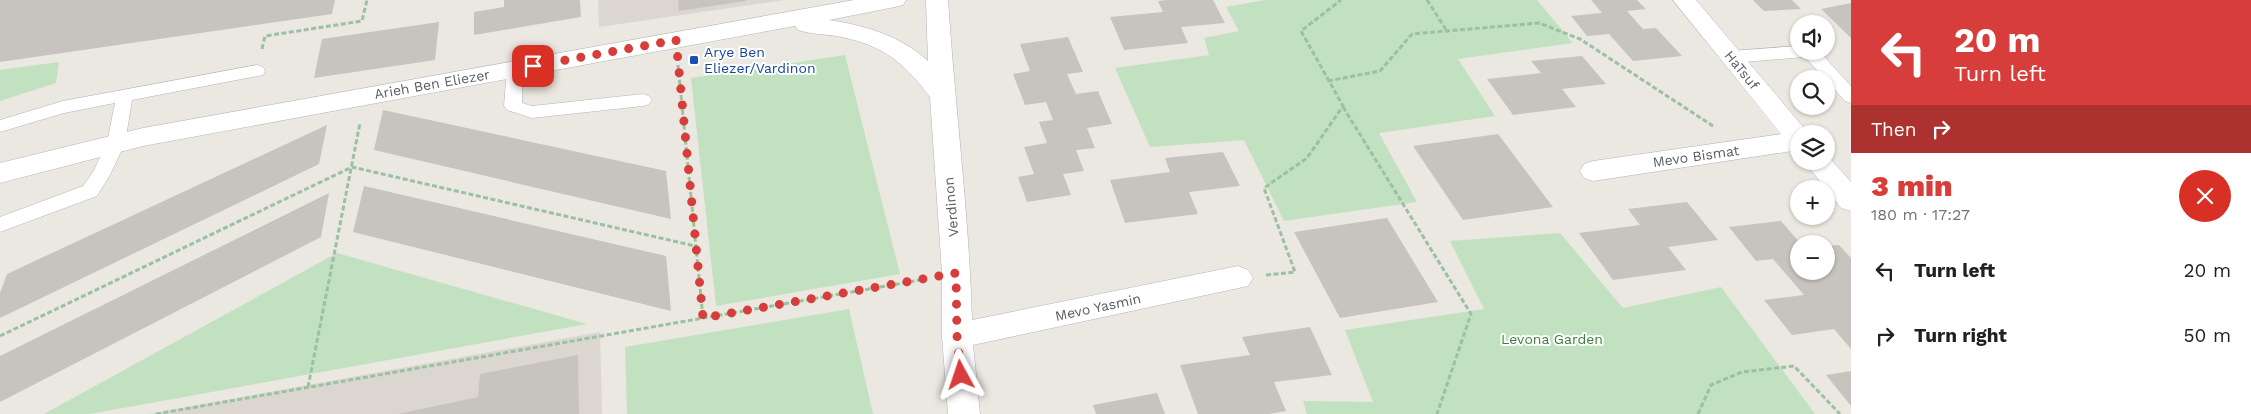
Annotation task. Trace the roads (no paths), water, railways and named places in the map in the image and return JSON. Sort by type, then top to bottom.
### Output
[{"type":"street","name":"Arieh Ben Eliezer","points":[[0,173],[143,136],[895,0]]},
{"type":"street","name":"Verdinon","points":[[937,0],[942,96],[956,273],[957,336],[964,414]]},
{"type":"street","name":"HaTsuf","points":[[1684,0],[1790,129]]},
{"type":"street","points":[[762,25],[816,26],[845,30],[870,38],[904,53],[920,67],[942,96]]},
{"type":"street","name":"Mevo Bismat","points":[[1593,172],[1790,141]]},
{"type":"street","points":[[1825,170],[1851,201]]},
{"type":"street","name":"Mevo Yasmin","points":[[957,336],[1238,278]]},
{"type":"lane","points":[[1731,57],[1809,52],[1851,97]]},
{"type":"lane","points":[[515,69],[513,106],[532,112],[643,100]]},
{"type":"lane","points":[[0,126],[63,107],[125,94],[258,71]]},
{"type":"lane","points":[[0,225],[90,191],[101,176],[116,143],[125,94]]},
{"type":"place","name":"Arye Ben Eliezer/Vardinon","points":[[694,60]]},
{"type":"park label","name":"Levona Garden","points":[[1552,339]]}]
